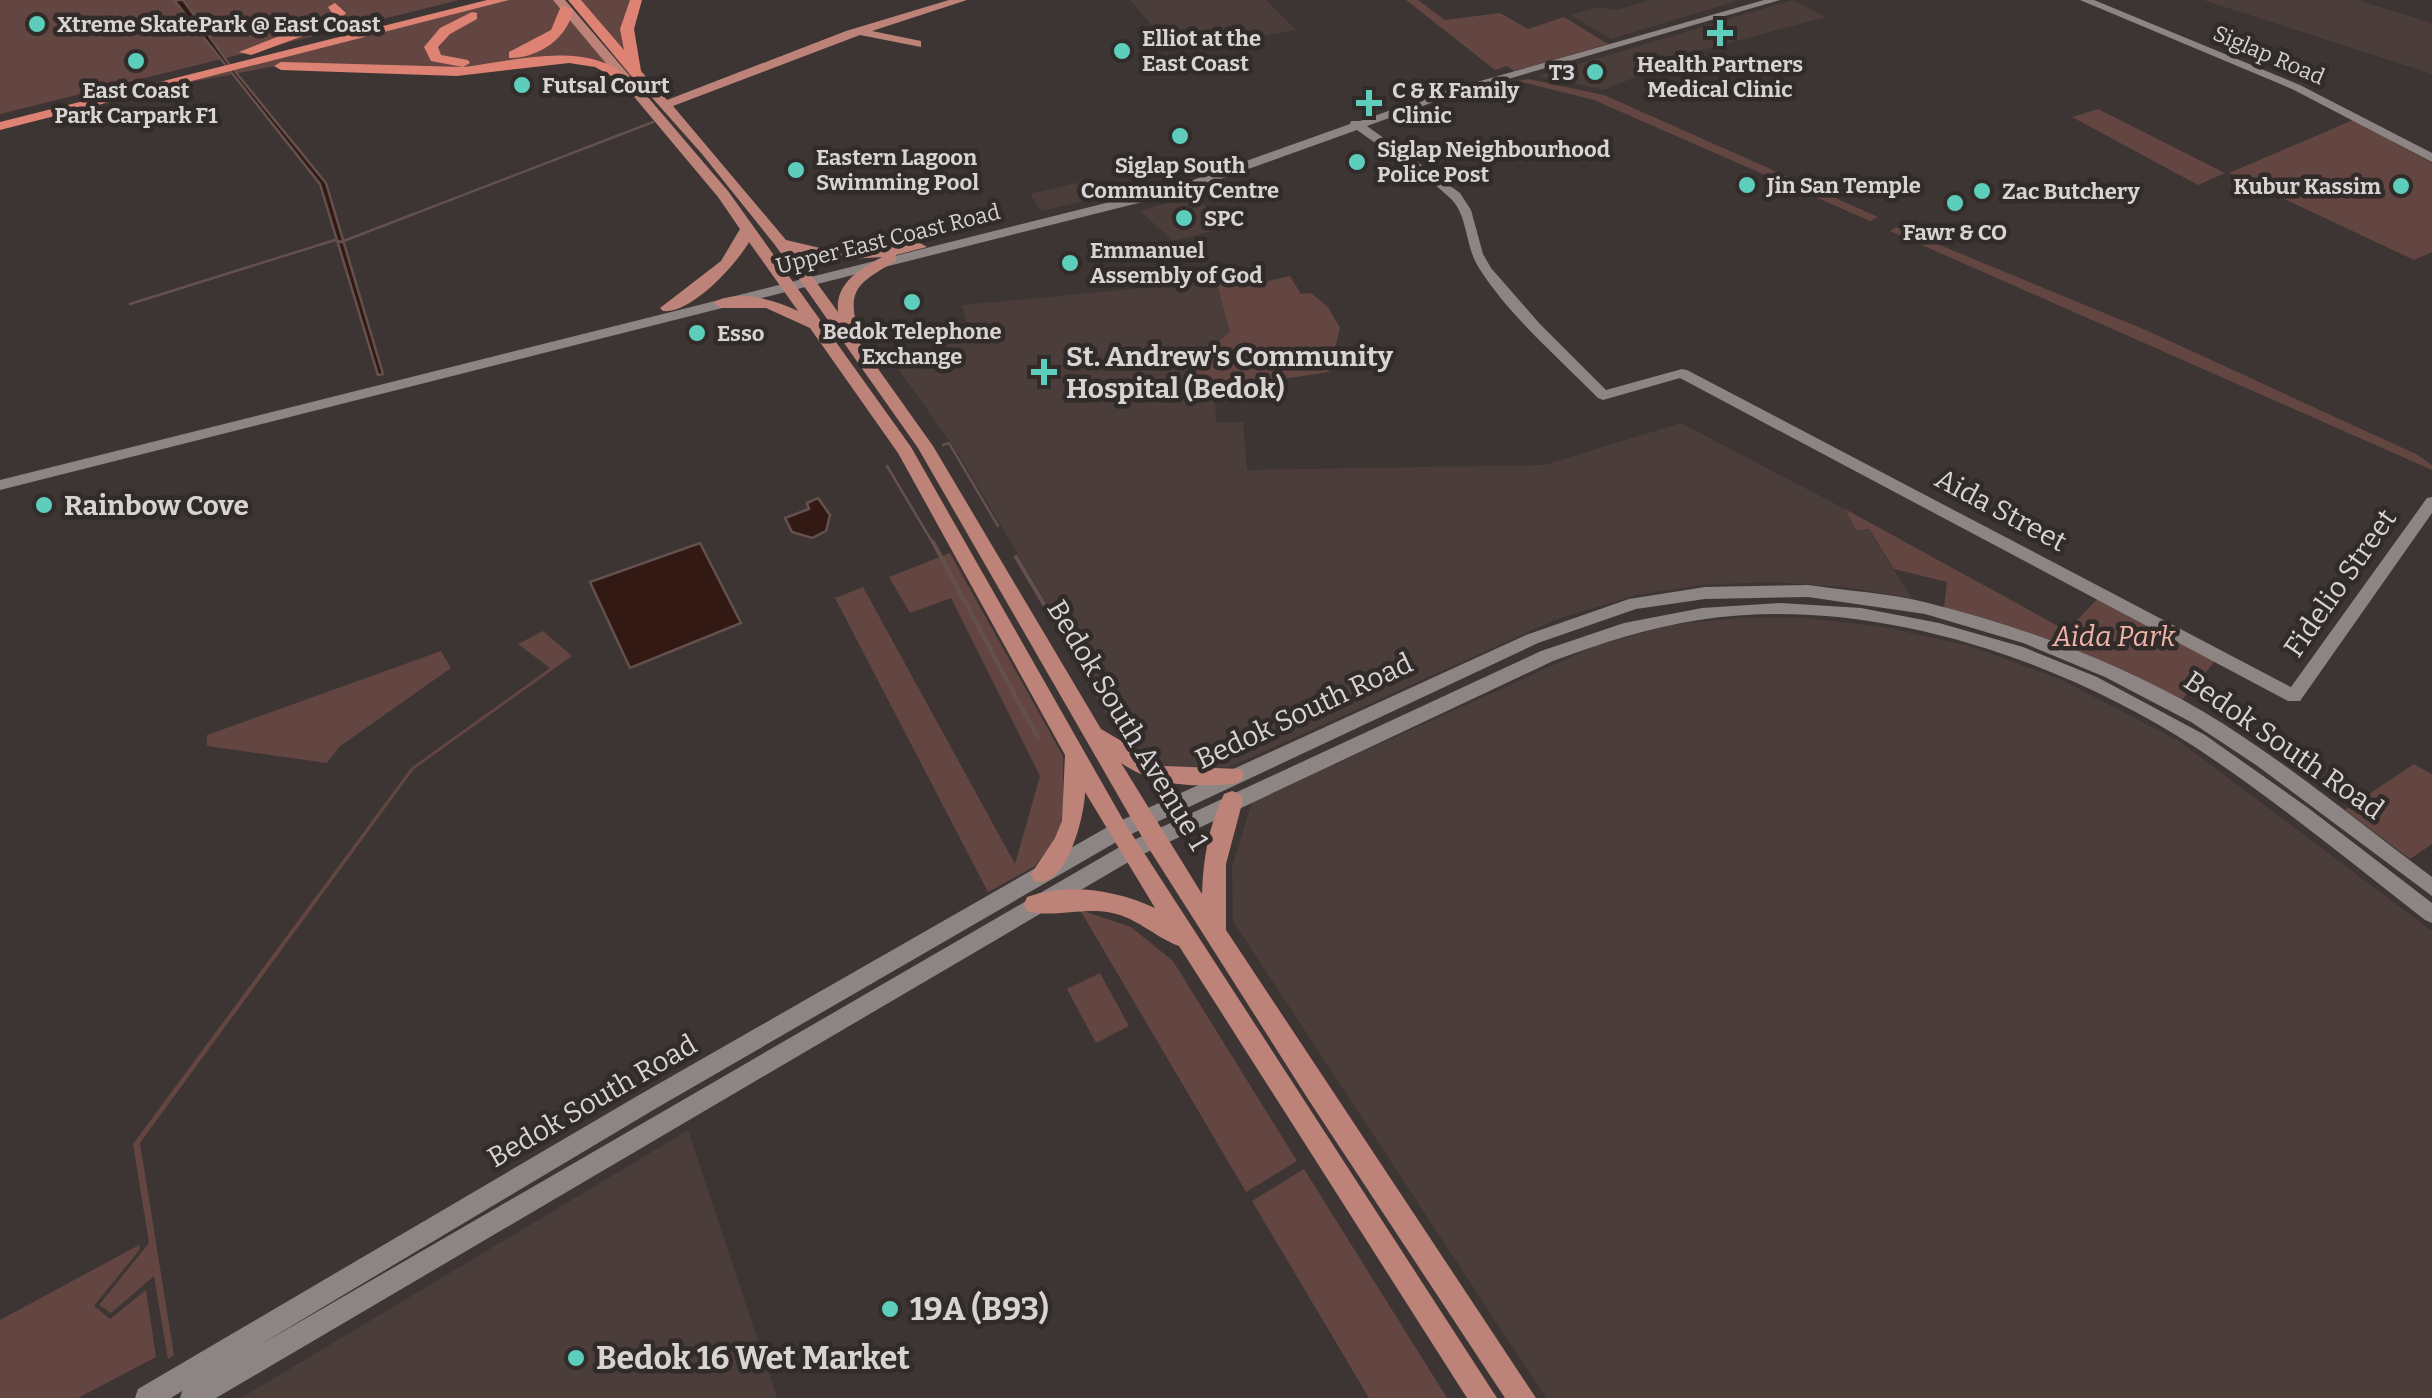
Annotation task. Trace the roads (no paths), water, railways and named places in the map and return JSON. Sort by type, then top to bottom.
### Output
[{"type":"highway","points":[[0,126],[138,92],[460,0]]},
{"type":"highway","points":[[0,115],[230,66],[502,0]]},
{"type":"highway","points":[[518,0],[454,25],[434,41],[431,53],[440,59],[460,62],[514,56],[558,32],[569,3]]},
{"type":"highway","points":[[630,76],[629,15],[636,0]]},
{"type":"highway","points":[[569,3],[630,76]]},
{"type":"highway","points":[[230,66],[328,15]]},
{"type":"highway","points":[[230,66],[309,64],[470,72],[563,59],[598,64],[630,76]]},
{"type":"main road","points":[[659,105],[843,30],[961,0]]},
{"type":"main road","name":"Upper East Coast Road","points":[[806,278],[1186,186],[1450,88],[1764,0]]},
{"type":"main road","name":"Upper East Coast Road","points":[[0,485],[721,303],[920,247],[1176,185],[1454,91],[1776,0]]},
{"type":"main road","name":"Siglap Road","points":[[2085,0],[2296,87],[2432,158]]},
{"type":"main road","points":[[910,32],[936,4]]},
{"type":"main road","points":[[659,105],[936,4]]},
{"type":"main road","points":[[850,34],[891,36],[917,44]]},
{"type":"main road","name":"Bedok South Avenue 1","points":[[630,76],[780,242],[925,446],[1148,828],[1206,941],[1483,1398]]},
{"type":"main road","name":"Bedok South Avenue 1","points":[[659,105],[904,451],[948,522],[1124,841],[1206,941],[1522,1398]]},
{"type":"main road","name":"Aida Street","points":[[1357,124],[1456,196],[1467,213],[1478,256],[1510,298],[1603,394],[1682,373],[2294,696]]},
{"type":"main road","points":[[668,308],[727,266],[742,245],[748,227]]},
{"type":"main road","points":[[780,242],[804,253],[831,258],[875,256],[920,247]]},
{"type":"main road","points":[[864,360],[846,319],[844,298],[856,279],[891,258]]},
{"type":"main road","name":"Upper East Coast Road","points":[[0,476],[668,308],[787,283]]},
{"type":"main road","points":[[721,303],[769,303],[818,328]]},
{"type":"main road","name":"Fidelio Street","points":[[2294,696],[2432,502]]},
{"type":"main road","name":"Bedok South Road","points":[[147,1398],[1042,874],[1124,841],[1234,775],[1588,616],[1674,596],[1808,592],[1881,600],[1950,614],[2028,638],[2111,672],[2187,711],[2262,760],[2432,888]]},
{"type":"main road","name":"Bedok South Road","points":[[1148,828],[1232,800],[1547,656],[1626,626],[1710,610],[1846,612],[1974,638],[2125,698],[2247,774],[2432,914]]},
{"type":"main road","points":[[1090,730],[1144,768],[1168,778],[1234,775]]},
{"type":"main road","points":[[1042,874],[1068,841],[1074,824],[1073,752]]},
{"type":"main road","points":[[1035,904],[1103,900],[1131,906],[1206,941],[1216,846],[1232,800]]},
{"type":"main road","name":"Bedok South Road","points":[[192,1398],[1035,904],[1124,841]]},
{"type":"waterway","points":[[130,304],[335,240],[341,242],[653,122]]},
{"type":"waterway","points":[[943,445],[949,443],[998,526]]},
{"type":"waterway","points":[[887,466],[934,545]]},
{"type":"waterway","points":[[933,542],[1038,738]]},
{"type":"waterway","points":[[1016,557],[1112,719]]},
{"type":"place","name":"Xtreme SkatePark @ East Coast","points":[[37,24]]},
{"type":"place","name":"Health Partners Medical Clinic","points":[[1720,33]]},
{"type":"place","name":"Elliot at the East Coast","points":[[1122,51]]},
{"type":"place","name":"East Coast Park Carpark F1","points":[[136,61]]},
{"type":"place","name":"T3","points":[[1595,72]]},
{"type":"place","name":"Futsal Court","points":[[522,85]]},
{"type":"place","name":"C & K Family Clinic","points":[[1369,103]]},
{"type":"place","name":"Siglap South Community Centre","points":[[1180,136]]},
{"type":"place","name":"Siglap Neighbourhood Police Post","points":[[1357,162]]},
{"type":"place","name":"Eastern Lagoon Swimming Pool","points":[[796,170]]},
{"type":"place","name":"Jin San Temple","points":[[1747,185]]},
{"type":"place","name":"Kubur Kassim","points":[[2401,186]]},
{"type":"place","name":"Zac Butchery","points":[[1982,191]]},
{"type":"place","name":"Fawr & CO","points":[[1955,203]]},
{"type":"place","name":"SPC","points":[[1184,218]]},
{"type":"place","name":"Emmanuel Assembly of God","points":[[1070,263]]},
{"type":"place","name":"Bedok Telephone Exchange","points":[[912,302]]},
{"type":"place","name":"Esso","points":[[697,333]]},
{"type":"place","name":"St. Andrew's Community Hospital (Bedok)","points":[[1044,372]]},
{"type":"place","name":"Rainbow Cove","points":[[44,505]]},
{"type":"place","name":"19A (B93)","points":[[890,1309]]},
{"type":"place","name":"Bedok 16 Wet Market","points":[[576,1358]]},
{"type":"park label","name":"Aida Park","points":[[2114,636]]}]
